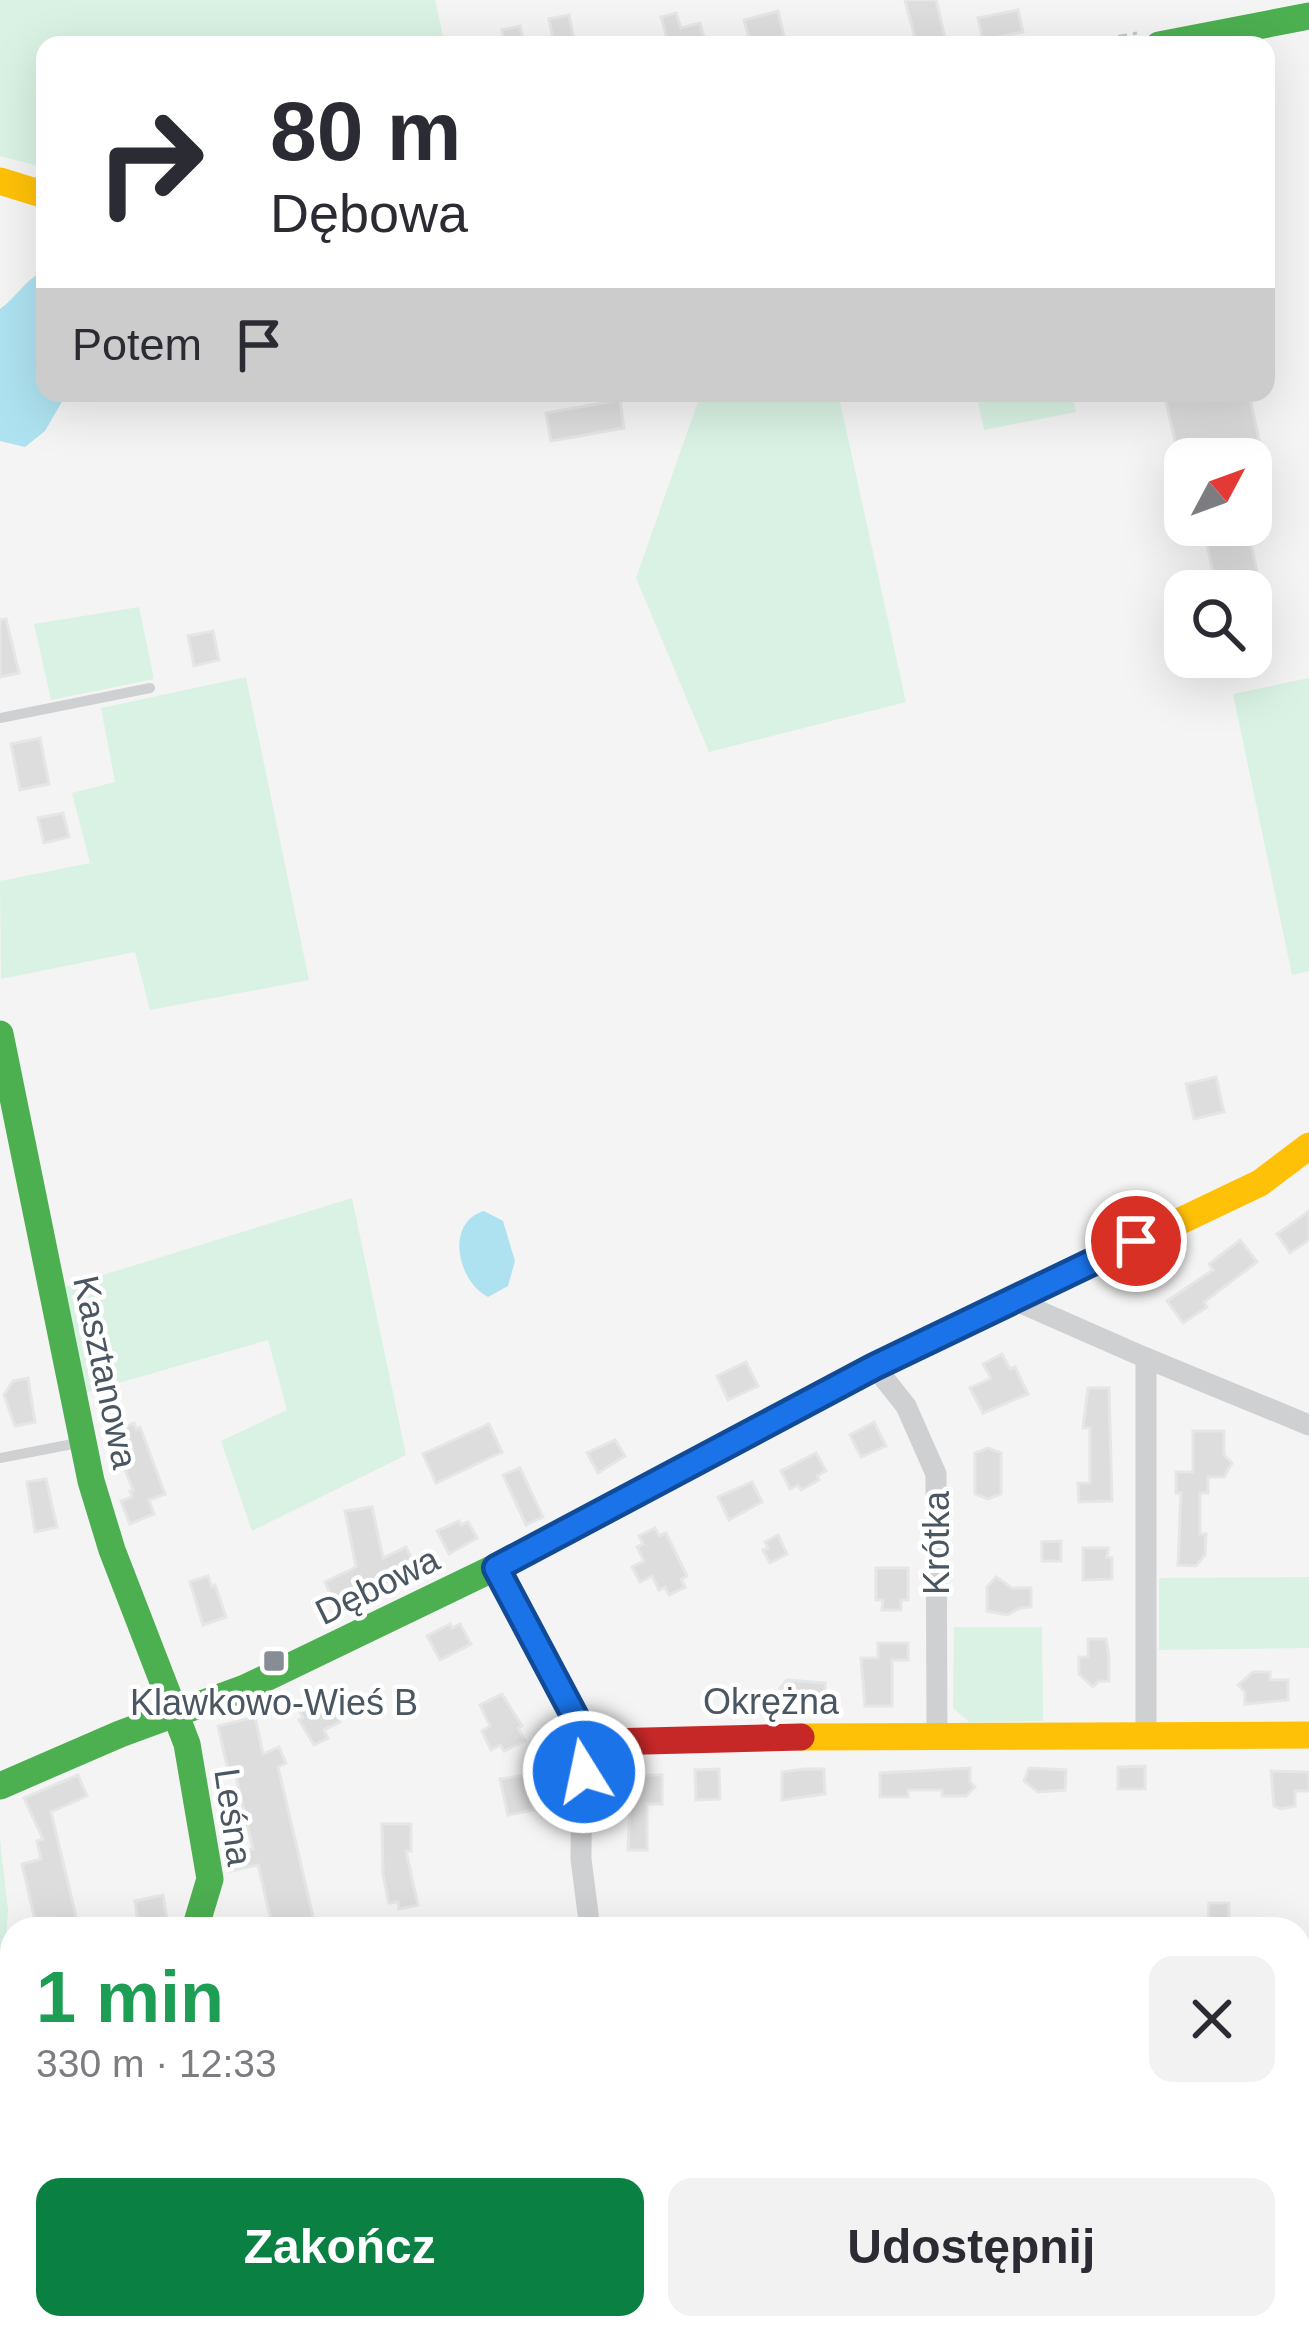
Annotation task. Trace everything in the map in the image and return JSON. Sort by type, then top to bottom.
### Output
[{"type":"street","points":[[1206,36],[1309,16]]},
{"type":"street","points":[[0,181],[36,192]]},
{"type":"street","name":"Kasztanowa","points":[[0,1034],[82,1442],[112,1550],[175,1716]]},
{"type":"street","name":"Dębowa","points":[[0,1786],[120,1734],[245,1688],[496,1568],[874,1367],[1260,1183],[1309,1146]]},
{"type":"street","points":[[1012,1299],[1309,1425]]},
{"type":"street","points":[[1146,1358],[1146,1736]]},
{"type":"street","name":"Krótka","points":[[874,1367],[906,1406],[936,1474],[937,1736]]},
{"type":"street","points":[[496,1568],[582,1730],[581,1859],[588,1917]]},
{"type":"street","name":"Leśna","points":[[175,1716],[187,1744],[210,1879],[199,1917]]},
{"type":"street","name":"Okrężna","points":[[582,1730],[608,1742],[688,1737],[1309,1735]]},
{"type":"lane","points":[[0,718],[150,688]]},
{"type":"lane","points":[[0,1457],[82,1442]]},
{"type":"green space","points":[[0,0],[435,0],[443,36],[36,36],[36,166],[0,156]]},
{"type":"green space","points":[[698,402],[840,402],[906,702],[709,752],[636,578]]},
{"type":"green space","points":[[978,402],[1074,402],[1076,412],[984,430]]},
{"type":"green space","points":[[139,607],[154,679],[51,700],[34,624]]},
{"type":"green space","points":[[246,677],[309,980],[150,1010],[135,952],[1,979],[0,881],[90,863],[72,793],[115,782],[101,708]]},
{"type":"green space","points":[[1309,678],[1309,971],[1292,975],[1233,694]]},
{"type":"green space","points":[[352,1198],[406,1455],[252,1531],[221,1441],[287,1410],[268,1340],[84,1393],[61,1288]]},
{"type":"green space","points":[[1309,1577],[1309,1648],[1159,1650],[1159,1578]]},
{"type":"green space","points":[[954,1627],[1042,1627],[1043,1721],[969,1722],[953,1708]]},
{"type":"green space","points":[[0,1839],[8,1910],[8,1917],[0,1917]]},
{"type":"water","points":[[33,278],[36,402],[62,402],[45,431],[25,447],[0,441],[0,309]]},
{"type":"water","points":[[484,1211],[503,1221],[515,1261],[508,1286],[488,1297],[469,1279],[460,1253],[464,1227]]},
{"type":"building","points":[[905,0],[936,0],[945,36],[915,36]]},
{"type":"building","points":[[1018,10],[1023,32],[982,36],[978,18]]},
{"type":"building","points":[[778,11],[784,36],[748,36],[744,20]]},
{"type":"building","points":[[676,13],[681,28],[700,23],[704,36],[666,36],[661,17]]},
{"type":"building","points":[[569,15],[573,36],[552,36],[549,19]]},
{"type":"building","points":[[520,26],[522,36],[503,36],[502,30]]},
{"type":"building","points":[[620,402],[624,428],[551,441],[546,413]]},
{"type":"building","points":[[1166,402],[1251,402],[1259,438],[1174,438]]},
{"type":"building","points":[[1207,546],[1251,546],[1257,570],[1213,570]]},
{"type":"building","points":[[6,619],[19,673],[0,677],[0,620]]},
{"type":"building","points":[[213,631],[219,660],[194,666],[188,636]]},
{"type":"building","points":[[40,738],[49,784],[20,790],[11,744]]},
{"type":"building","points":[[63,813],[69,837],[44,843],[38,818]]},
{"type":"building","points":[[1216,1077],[1224,1112],[1194,1119],[1186,1084]]},
{"type":"building","points":[[1309,1211],[1309,1240],[1290,1253],[1277,1234]]},
{"type":"building","points":[[1240,1240],[1257,1262],[1183,1323],[1167,1301],[1213,1270],[1209,1264]]},
{"type":"building","points":[[1002,1354],[1010,1369],[1015,1367],[1028,1394],[983,1413],[970,1388],[991,1378],[983,1364]]},
{"type":"building","points":[[746,1362],[758,1386],[728,1400],[717,1376]]},
{"type":"building","points":[[28,1378],[35,1422],[15,1426],[4,1395],[13,1381]]},
{"type":"building","points":[[1088,1388],[1109,1388],[1112,1501],[1079,1502],[1078,1483],[1090,1483],[1090,1428],[1083,1428]]},
{"type":"building","points":[[119,1412],[125,1427],[134,1423],[136,1429],[140,1427],[165,1494],[149,1500],[154,1514],[130,1524],[121,1501],[132,1497],[133,1490],[104,1418]]},
{"type":"building","points":[[874,1422],[886,1446],[861,1457],[850,1435]]},
{"type":"building","points":[[489,1424],[502,1452],[436,1483],[423,1454]]},
{"type":"building","points":[[1193,1431],[1224,1431],[1224,1455],[1232,1463],[1224,1477],[1208,1477],[1208,1493],[1200,1493],[1205,1555],[1196,1566],[1178,1565],[1181,1493],[1176,1493],[1176,1472],[1193,1472]]},
{"type":"building","points":[[615,1440],[625,1456],[598,1473],[587,1453]]},
{"type":"building","points":[[988,1448],[1001,1453],[1001,1494],[988,1499],[975,1494],[975,1453]]},
{"type":"building","points":[[816,1453],[826,1471],[801,1490],[798,1485],[790,1489],[781,1471]]},
{"type":"building","points":[[520,1468],[543,1517],[526,1525],[503,1475]]},
{"type":"building","points":[[46,1479],[57,1527],[35,1532],[27,1482]]},
{"type":"building","points":[[752,1482],[762,1502],[729,1520],[718,1497]]},
{"type":"building","points":[[372,1507],[383,1558],[406,1547],[417,1570],[337,1609],[325,1582],[356,1567],[345,1511]]},
{"type":"building","points":[[459,1521],[461,1525],[468,1522],[477,1538],[449,1554],[437,1531]]},
{"type":"building","points":[[655,1528],[659,1536],[666,1533],[687,1576],[681,1579],[685,1587],[669,1595],[665,1587],[659,1590],[652,1576],[640,1582],[632,1567],[644,1561],[637,1547],[643,1544],[639,1536]]},
{"type":"building","points":[[778,1535],[787,1554],[770,1563],[763,1550],[768,1548],[765,1542]]},
{"type":"building","points":[[1061,1541],[1061,1561],[1042,1561],[1042,1542]]},
{"type":"building","points":[[1083,1548],[1108,1548],[1112,1579],[1083,1580]]},
{"type":"building","points":[[876,1568],[908,1568],[908,1600],[901,1600],[901,1610],[882,1610],[883,1600],[876,1600]]},
{"type":"building","points":[[208,1576],[226,1617],[203,1625],[190,1582]]},
{"type":"building","points":[[996,1577],[1012,1588],[1031,1588],[1031,1607],[1007,1615],[987,1611],[987,1587]]},
{"type":"building","points":[[450,1624],[452,1628],[460,1624],[471,1644],[440,1660],[427,1636]]},
{"type":"building","points":[[1088,1639],[1106,1639],[1109,1657],[1109,1681],[1093,1687],[1079,1674],[1079,1657],[1088,1657]]},
{"type":"building","points":[[878,1643],[908,1643],[908,1660],[892,1660],[892,1706],[865,1706],[861,1658],[878,1658]]},
{"type":"building","points":[[1253,1672],[1270,1672],[1270,1680],[1288,1680],[1288,1700],[1245,1704],[1245,1692],[1238,1685]]},
{"type":"building","points":[[787,1680],[825,1683],[825,1702],[785,1702],[780,1688]]},
{"type":"building","points":[[326,1694],[340,1722],[324,1730],[328,1738],[314,1745],[299,1720],[303,1718],[298,1707]]},
{"type":"building","points":[[502,1694],[522,1726],[518,1728],[525,1741],[504,1751],[500,1745],[491,1750],[482,1731],[490,1726],[480,1705]]},
{"type":"building","points":[[255,1717],[263,1754],[279,1747],[286,1763],[278,1767],[313,1917],[270,1917],[258,1865],[230,1871],[227,1855],[253,1849],[234,1768],[228,1770],[218,1726]]},
{"type":"building","points":[[1145,1766],[1145,1789],[1118,1789],[1118,1767]]},
{"type":"building","points":[[970,1768],[975,1787],[966,1796],[908,1790],[908,1797],[880,1797],[880,1773]]},
{"type":"building","points":[[1029,1768],[1066,1770],[1065,1790],[1038,1792],[1024,1781]]},
{"type":"building","points":[[719,1769],[720,1799],[696,1800],[695,1770]]},
{"type":"building","points":[[824,1769],[825,1794],[782,1800],[782,1772]]},
{"type":"building","points":[[1271,1771],[1309,1772],[1309,1791],[1295,1791],[1295,1806],[1274,1806]]},
{"type":"building","points":[[78,1775],[87,1796],[51,1812],[76,1917],[34,1917],[22,1864],[41,1859],[37,1841],[43,1839],[24,1798]]},
{"type":"building","points":[[525,1775],[533,1810],[508,1815],[500,1779]]},
{"type":"building","points":[[662,1775],[662,1804],[647,1804],[647,1850],[628,1850],[631,1776]]},
{"type":"building","points":[[382,1824],[411,1824],[411,1851],[406,1851],[418,1905],[399,1909],[398,1902],[389,1903]]},
{"type":"building","points":[[163,1895],[167,1917],[137,1917],[135,1901]]},
{"type":"building","points":[[1209,1903],[1229,1903],[1229,1917],[1208,1917]]},
{"type":"traffic: fast","points":[[1206,36],[1309,16]]},
{"type":"traffic: fast","points":[[0,1034],[91,1481],[112,1550],[187,1744],[210,1879],[199,1917]]},
{"type":"traffic: fast","points":[[0,1786],[120,1734],[245,1688],[496,1567],[893,1358]]},
{"type":"traffic: slow","points":[[0,181],[36,192]]},
{"type":"traffic: slow","points":[[893,1358],[1260,1183],[1309,1146]]},
{"type":"traffic: slow","points":[[801,1737],[1309,1735]]},
{"type":"traffic: jam","points":[[496,1567],[582,1730],[607,1742],[801,1737]]},
{"type":"place","name":"Klawkowo-Wieś B","points":[[274,1661]]},
{"type":"route","points":[[584,1772],[582,1730],[496,1568],[874,1367],[1136,1241]]}]
